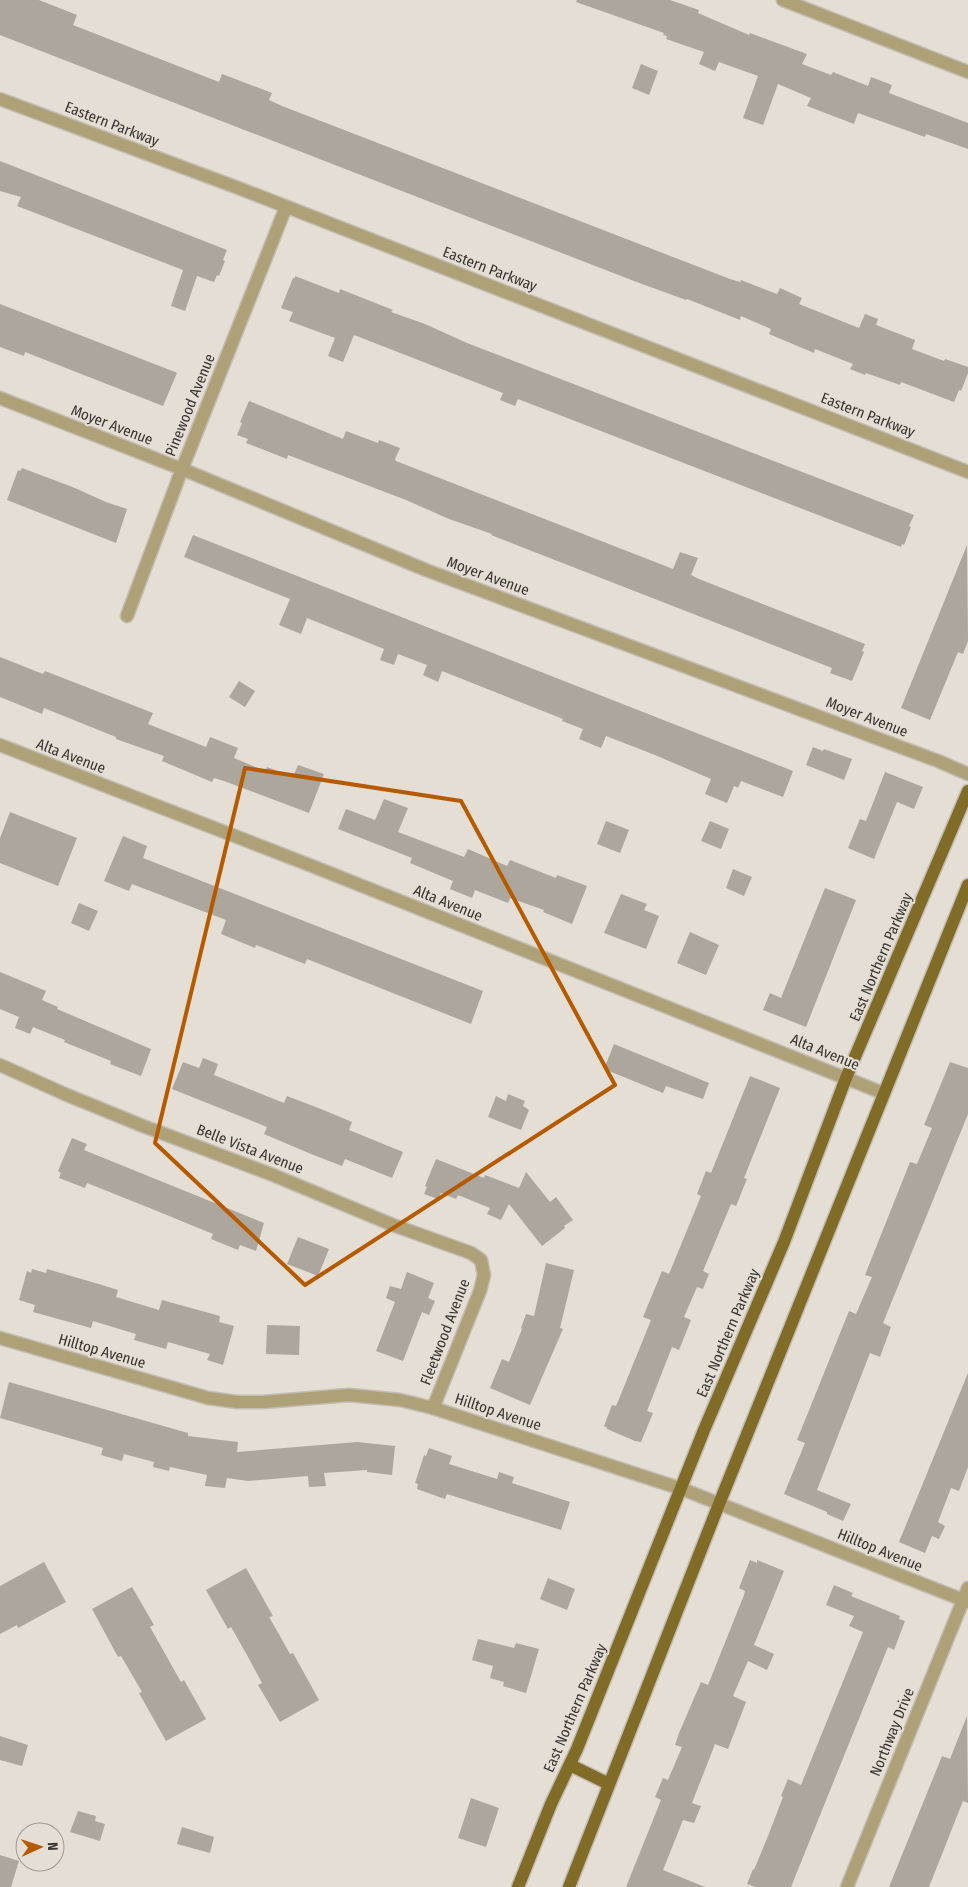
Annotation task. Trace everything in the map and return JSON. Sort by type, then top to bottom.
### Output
[{"type":"main road","name":"East Northern Parkway","points":[[518,1887],[551,1804],[570,1765],[704,1430],[784,1242],[846,1078],[968,791]]},
{"type":"main road","points":[[569,1887],[719,1504],[968,885]]},
{"type":"main road","points":[[570,1765],[609,1784]]},
{"type":"street","points":[[784,0],[968,72]]},
{"type":"street","name":"Eastern Parkway","points":[[0,99],[241,189],[968,472]]},
{"type":"street","name":"Pinewood Avenue","points":[[127,616],[182,469],[286,208]]},
{"type":"street","name":"Moyer Avenue","points":[[0,398],[182,469],[426,570],[938,761],[968,774]]},
{"type":"street","name":"Alta Avenue","points":[[0,746],[321,870],[883,1093]]},
{"type":"street","name":"Belle Vista Avenue","points":[[0,1064],[67,1095],[143,1126],[393,1225],[471,1253],[481,1260],[483,1267]]},
{"type":"street","name":"Fleetwood Avenue","points":[[433,1408],[480,1292],[484,1276],[483,1267]]},
{"type":"street","name":"Hilltop Avenue","points":[[0,1338],[208,1398],[237,1402],[263,1402],[349,1395],[400,1400],[433,1408],[682,1489],[966,1601]]},
{"type":"street","name":"Northway Drive","points":[[847,1887],[966,1601],[968,1588]]},
{"type":"highlighted area","points":[[245,768],[461,801],[615,1085],[305,1285],[155,1143]]},
{"type":"building","points":[[0,0],[39,0],[77,15],[73,25],[219,82],[222,74],[272,93],[269,100],[282,106],[730,279],[740,282],[741,280],[777,294],[780,288],[802,298],[799,304],[859,328],[865,314],[878,319],[876,325],[915,340],[912,349],[944,361],[945,359],[968,367],[968,373],[961,391],[959,390],[954,402],[901,382],[900,385],[866,373],[865,375],[850,369],[853,364],[815,349],[814,353],[769,334],[771,329],[741,316],[740,320],[634,281],[0,35]]},
{"type":"building","points":[[577,0],[670,0],[699,10],[698,13],[749,35],[750,33],[807,54],[802,64],[831,75],[833,72],[868,86],[871,77],[892,85],[889,93],[968,123],[968,149],[926,134],[925,137],[858,113],[854,124],[807,106],[811,98],[778,84],[763,125],[743,118],[758,76],[719,62],[715,71],[699,64],[704,52],[666,39],[667,36],[663,35],[664,33],[576,2]]},
{"type":"building","points":[[641,64],[658,71],[649,95],[632,88]]},
{"type":"building","points":[[0,161],[227,250],[219,276],[217,275],[214,282],[197,276],[185,311],[171,306],[183,270],[17,206],[21,197],[0,191]]},
{"type":"building","points":[[295,276],[339,293],[340,289],[467,343],[914,515],[904,545],[902,544],[901,547],[518,399],[515,406],[500,400],[503,393],[354,335],[343,362],[328,356],[335,338],[289,321],[293,312],[281,308]]},
{"type":"building","points":[[0,304],[177,373],[163,406],[25,352],[24,356],[0,347]]},
{"type":"building","points":[[249,401],[343,439],[346,431],[378,443],[379,440],[400,448],[395,459],[396,461],[673,569],[680,552],[698,558],[691,575],[865,644],[862,651],[864,652],[852,681],[830,673],[832,668],[492,534],[449,519],[406,500],[288,455],[287,459],[246,443],[248,439],[237,435]]},
{"type":"building","points":[[22,468],[127,509],[116,543],[7,500],[18,470],[20,471]]},
{"type":"building","points":[[193,535],[793,771],[783,797],[741,781],[738,788],[734,786],[727,803],[705,794],[711,779],[655,755],[606,736],[601,748],[579,739],[583,729],[562,721],[563,719],[442,671],[438,682],[423,675],[427,665],[398,654],[394,665],[380,660],[384,649],[307,618],[301,634],[279,625],[290,599],[184,557]]},
{"type":"building","points":[[967,545],[968,641],[963,654],[958,652],[930,720],[901,708]]},
{"type":"building","points":[[0,657],[43,674],[45,671],[153,713],[148,724],[206,747],[210,737],[238,748],[234,758],[265,771],[267,767],[293,777],[298,765],[324,774],[309,813],[224,781],[214,778],[212,782],[162,761],[164,756],[116,739],[116,737],[44,708],[42,714],[0,697]]},
{"type":"building","points":[[239,681],[255,691],[245,707],[229,697]]},
{"type":"building","points":[[813,747],[852,759],[844,780],[806,765]]},
{"type":"building","points":[[885,772],[923,787],[914,809],[897,802],[874,859],[848,848],[860,819],[866,821]]},
{"type":"building","points":[[384,799],[408,808],[398,832],[464,857],[468,849],[507,866],[510,860],[556,878],[557,875],[587,886],[572,924],[543,912],[544,910],[510,898],[508,903],[475,890],[472,898],[450,889],[453,881],[410,863],[412,858],[338,829],[346,809],[375,820]]},
{"type":"building","points":[[10,812],[77,838],[58,886],[0,863],[0,838]]},
{"type":"building","points":[[606,821],[629,830],[620,853],[597,844]]},
{"type":"building","points":[[710,821],[729,829],[721,849],[701,841]]},
{"type":"building","points":[[123,836],[147,846],[143,858],[483,991],[471,1024],[307,959],[305,964],[256,945],[255,948],[221,934],[226,920],[132,884],[129,891],[104,881]]},
{"type":"building","points":[[733,869],[752,877],[744,896],[726,888]]},
{"type":"building","points":[[825,888],[856,900],[806,1027],[763,1010],[770,993],[781,998]]},
{"type":"building","points":[[621,894],[647,904],[644,910],[659,916],[646,949],[604,933]]},
{"type":"building","points":[[79,903],[98,911],[89,931],[71,923]]},
{"type":"building","points":[[690,932],[719,945],[706,975],[677,963]]},
{"type":"building","points":[[0,972],[46,991],[42,1000],[58,1007],[57,1009],[151,1049],[141,1076],[110,1064],[111,1061],[33,1027],[30,1034],[15,1028],[19,1017],[0,1009]]},
{"type":"building","points":[[614,1044],[709,1083],[703,1099],[666,1086],[663,1093],[604,1069]]},
{"type":"building","points":[[203,1058],[218,1064],[214,1075],[284,1103],[287,1096],[321,1109],[352,1122],[349,1130],[403,1152],[392,1178],[345,1159],[342,1166],[311,1154],[264,1134],[267,1127],[172,1089],[183,1062],[199,1068]]},
{"type":"building","points":[[950,1062],[968,1068],[968,1114],[883,1323],[891,1327],[880,1357],[870,1353],[817,1490],[851,1504],[843,1521],[827,1514],[827,1512],[784,1494],[805,1443],[797,1440],[849,1311],[856,1314],[872,1277],[865,1275],[910,1162],[917,1164],[932,1128],[924,1125]]},
{"type":"building","points":[[750,1076],[780,1088],[744,1178],[747,1179],[736,1206],[731,1204],[703,1271],[709,1274],[703,1289],[697,1287],[684,1317],[691,1320],[679,1350],[672,1347],[647,1411],[653,1413],[641,1442],[635,1441],[604,1426],[612,1405],[616,1406],[651,1320],[643,1317],[662,1271],[669,1274],[701,1196],[697,1194],[706,1171],[711,1173]]},
{"type":"building","points":[[508,1094],[525,1101],[523,1106],[529,1110],[521,1130],[488,1117],[496,1096],[506,1101]]},
{"type":"building","points":[[72,1138],[87,1144],[84,1150],[264,1223],[256,1251],[240,1245],[238,1250],[211,1239],[213,1234],[157,1211],[87,1183],[85,1188],[59,1178],[61,1173],[58,1171]]},
{"type":"building","points":[[436,1159],[484,1178],[485,1175],[519,1188],[526,1172],[550,1202],[556,1197],[573,1220],[542,1246],[509,1204],[501,1220],[487,1214],[490,1208],[458,1195],[456,1199],[441,1193],[438,1199],[424,1194],[427,1187],[425,1186]]},
{"type":"building","points":[[298,1237],[329,1249],[318,1276],[287,1264]]},
{"type":"building","points":[[546,1263],[574,1270],[560,1328],[563,1329],[530,1405],[490,1388],[502,1359],[509,1362],[526,1314],[534,1316]]},
{"type":"building","points":[[32,1269],[46,1273],[47,1269],[118,1290],[116,1297],[159,1310],[162,1300],[220,1316],[219,1322],[234,1326],[223,1365],[207,1360],[210,1354],[168,1342],[166,1349],[134,1340],[136,1334],[93,1321],[91,1328],[33,1312],[35,1305],[19,1300],[27,1271],[31,1273]]},
{"type":"building","points":[[407,1272],[434,1283],[428,1298],[435,1301],[429,1315],[422,1312],[403,1361],[376,1351],[395,1302],[386,1298],[390,1286],[401,1289]]},
{"type":"building","points":[[267,1325],[300,1326],[299,1355],[266,1354]]},
{"type":"building","points":[[968,1373],[968,1467],[959,1491],[951,1488],[938,1522],[945,1526],[939,1539],[932,1536],[925,1553],[899,1542]]},
{"type":"building","points":[[9,1382],[188,1433],[188,1436],[238,1442],[237,1452],[357,1442],[395,1446],[392,1475],[367,1472],[367,1470],[324,1473],[326,1486],[309,1487],[308,1476],[248,1481],[227,1478],[225,1488],[205,1486],[207,1475],[170,1467],[169,1471],[153,1467],[154,1462],[124,1454],[122,1461],[101,1455],[103,1448],[0,1418]]},
{"type":"building","points":[[429,1448],[452,1456],[449,1464],[497,1479],[499,1472],[514,1477],[512,1483],[570,1502],[561,1530],[447,1494],[445,1499],[417,1489],[418,1484],[415,1483],[424,1455],[426,1456]]},
{"type":"building","points":[[750,1560],[757,1563],[757,1560],[784,1571],[754,1645],[774,1654],[767,1670],[748,1661],[733,1696],[746,1702],[728,1749],[715,1744],[692,1803],[701,1806],[694,1823],[683,1820],[663,1870],[705,1887],[626,1887],[661,1800],[655,1797],[663,1778],[668,1780],[682,1747],[675,1745],[679,1733],[701,1682],[708,1685],[744,1595],[745,1591],[739,1588]]},
{"type":"building","points":[[44,1562],[66,1602],[18,1628],[17,1625],[0,1634],[0,1586]]},
{"type":"building","points":[[246,1568],[273,1616],[269,1617],[290,1654],[293,1653],[319,1700],[280,1722],[258,1685],[262,1683],[247,1655],[231,1627],[228,1629],[206,1590]]},
{"type":"building","points":[[548,1578],[575,1589],[567,1610],[540,1599]]},
{"type":"building","points":[[834,1585],[853,1593],[851,1596],[900,1616],[899,1619],[905,1621],[894,1650],[888,1647],[791,1887],[755,1887],[747,1884],[768,1836],[788,1779],[801,1785],[863,1632],[849,1626],[854,1616],[826,1605]]},
{"type":"building","points":[[132,1587],[154,1625],[150,1627],[181,1682],[184,1680],[206,1719],[166,1741],[139,1693],[142,1692],[121,1656],[118,1657],[92,1609]]},
{"type":"building","points":[[478,1639],[514,1648],[516,1643],[539,1649],[526,1693],[503,1686],[504,1682],[490,1678],[493,1666],[472,1660]]},
{"type":"building","points":[[967,1716],[968,1803],[963,1801],[929,1887],[889,1887],[942,1756],[950,1759]]},
{"type":"building","points":[[0,1736],[28,1745],[22,1766],[0,1760]]},
{"type":"building","points":[[471,1798],[499,1808],[486,1847],[458,1838]]},
{"type":"building","points":[[78,1811],[96,1816],[95,1821],[105,1824],[100,1841],[70,1832]]},
{"type":"building","points":[[182,1827],[214,1837],[210,1853],[177,1844]]},
{"type":"building","points":[[0,1855],[15,1860],[16,1872],[11,1887],[0,1887]]}]
